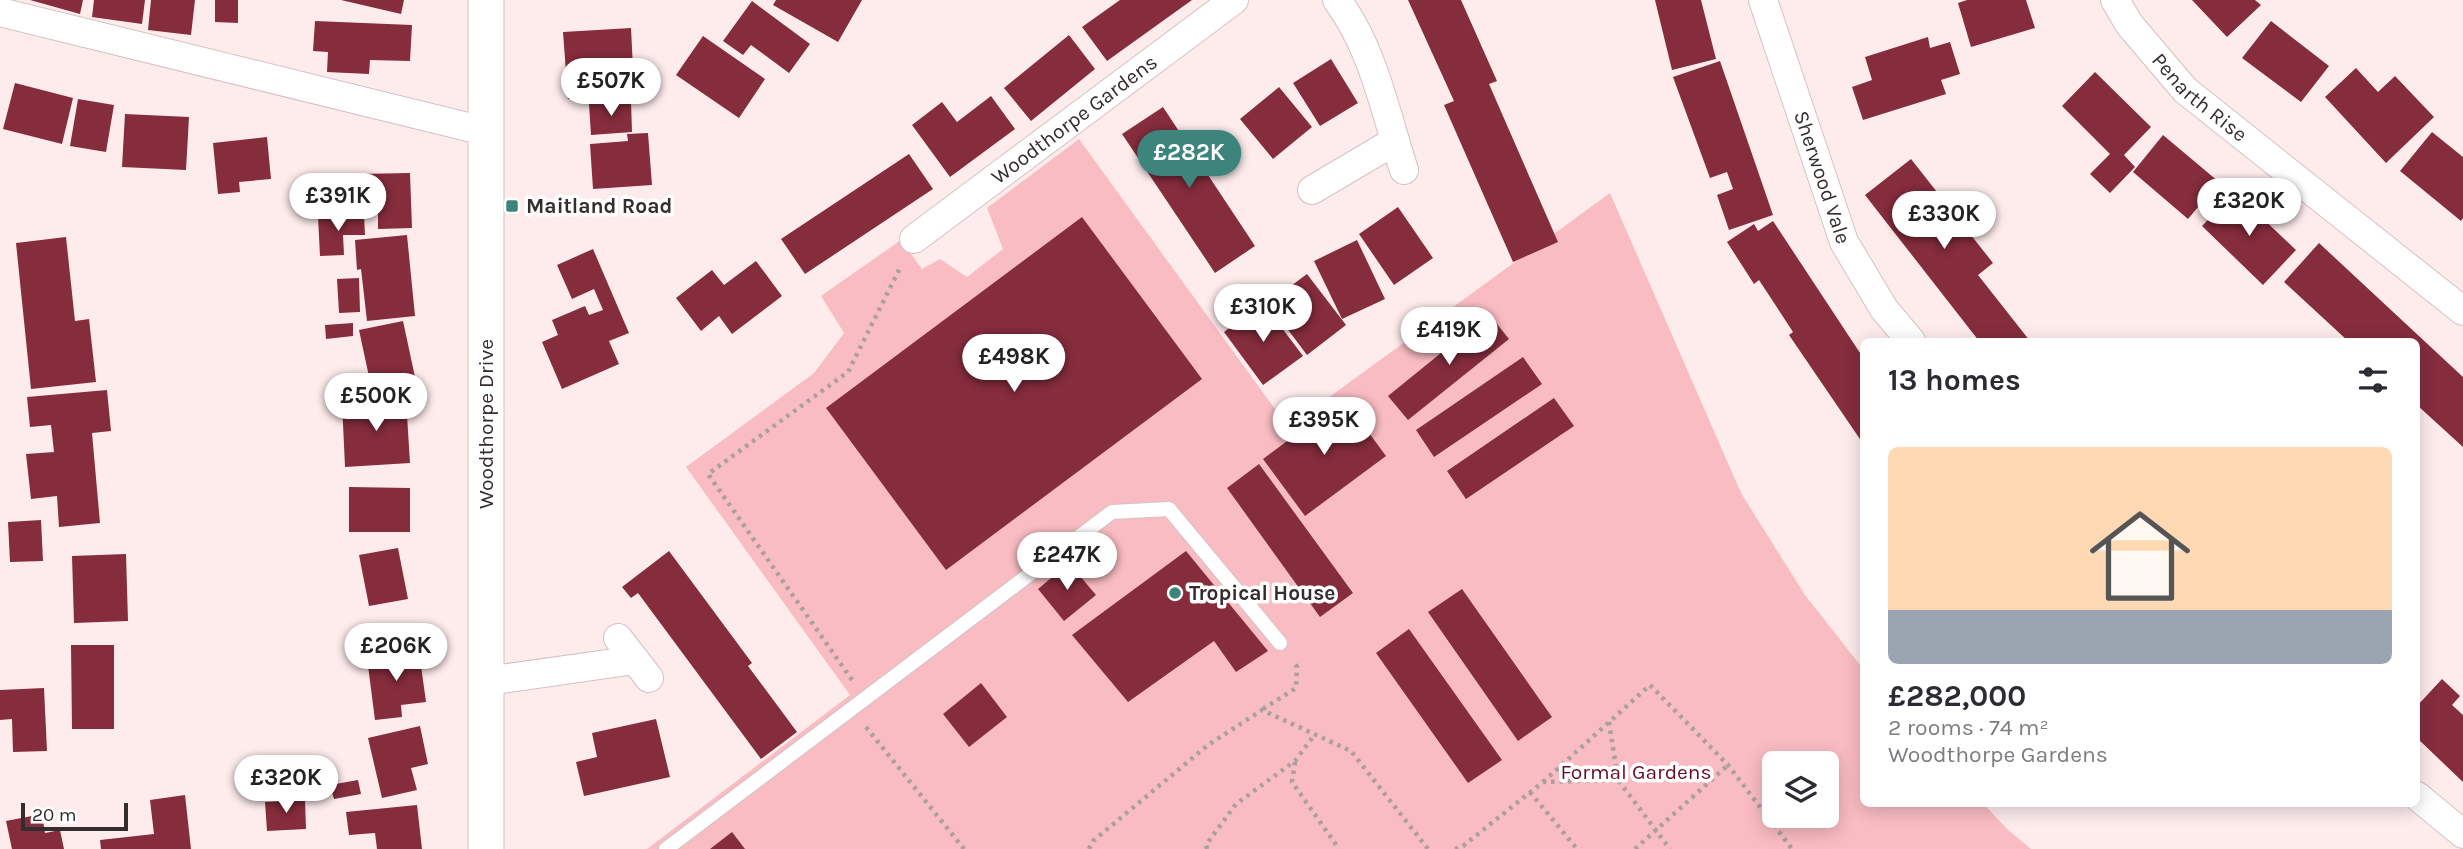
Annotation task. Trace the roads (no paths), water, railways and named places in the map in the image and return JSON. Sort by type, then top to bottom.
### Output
[{"type":"street","name":"Woodthorpe Drive","points":[[486,0],[486,849]]},
{"type":"street","name":"Woodthorpe Gardens","points":[[914,239],[1234,0]]},
{"type":"street","points":[[1337,0],[1348,15],[1377,74],[1404,170]]},
{"type":"street","name":"Sherwood Vale","points":[[1763,0],[1844,242],[1884,309],[1908,338]]},
{"type":"street","name":"Penarth Rise","points":[[2115,0],[2129,24],[2185,90],[2463,312]]},
{"type":"street","points":[[0,12],[484,131]]},
{"type":"street","points":[[1312,190],[1395,141]]},
{"type":"street","points":[[487,681],[634,659]]},
{"type":"street","points":[[2420,798],[2463,834]]},
{"type":"lane","points":[[666,849],[1112,512],[1169,509],[1280,643]]},
{"type":"place","name":"Maitland Road","points":[[512,206]]},
{"type":"place","name":"Tropical House","points":[[1175,593]]},
{"type":"park label","name":"Formal Gardens","points":[[1636,772]]}]
